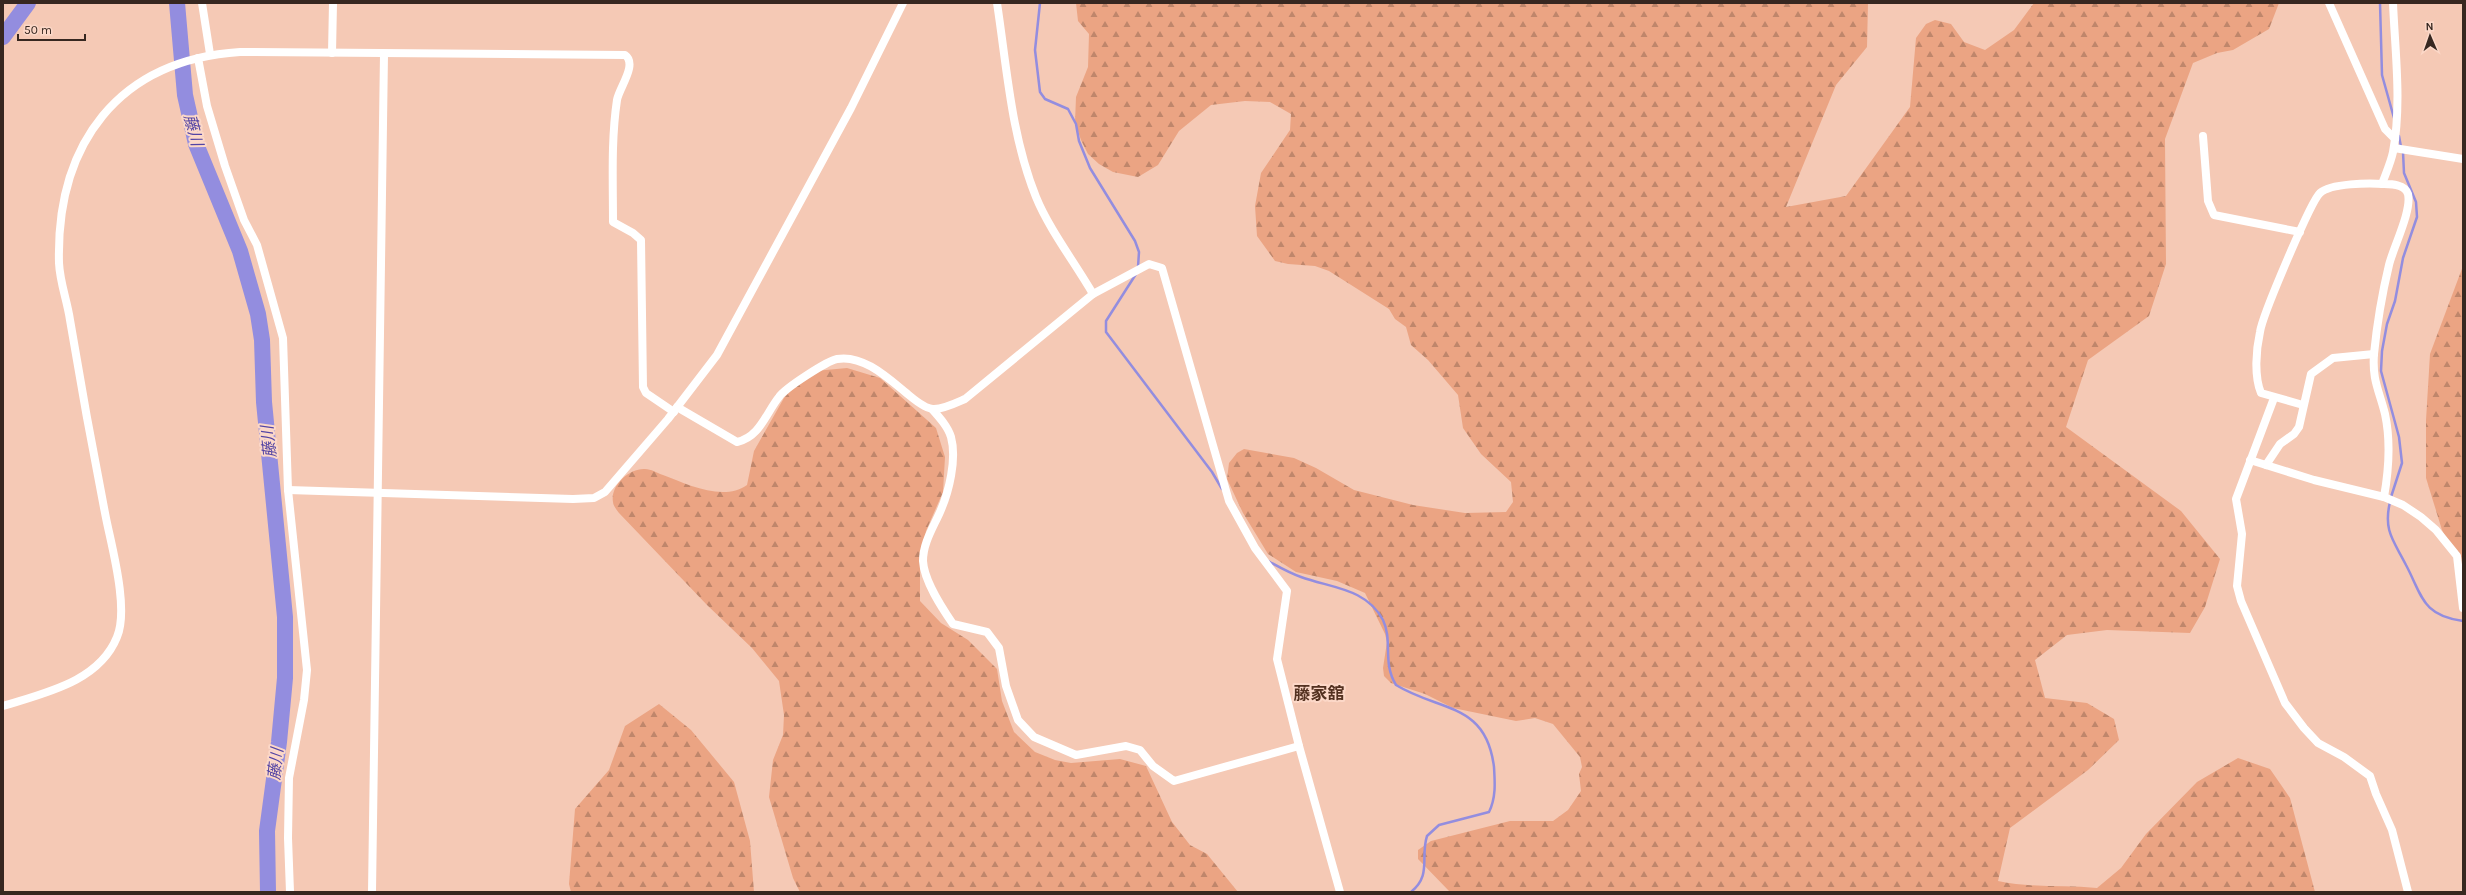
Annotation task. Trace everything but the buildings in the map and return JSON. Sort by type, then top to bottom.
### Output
[{"type":"street","points":[[202,3],[210,54]]},
{"type":"street","points":[[332,53],[333,3]]},
{"type":"street","points":[[288,490],[573,499],[594,498],[605,492],[676,410],[717,355],[851,108],[903,3]]},
{"type":"street","points":[[997,3],[1010,99],[1026,170],[1036,199],[1093,294]]},
{"type":"street","points":[[2329,3],[2385,129],[2395,139]]},
{"type":"street","points":[[2382,184],[2394,148],[2397,110],[2393,3]]},
{"type":"street","points":[[3,706],[47,692],[75,680],[96,668],[118,636],[120,620],[119,584],[85,415],[68,308],[62,289],[60,234],[66,188],[78,156],[93,127],[101,116],[130,87],[146,77],[195,58],[210,54],[240,52],[384,54],[618,54],[627,57],[629,68],[618,97],[614,122],[613,222],[633,233],[641,240],[643,387],[646,393],[738,442],[745,440],[756,433],[779,396],[788,387],[836,359],[855,358],[867,364],[918,402],[932,409],[942,420],[951,437],[953,455],[949,480],[941,511],[929,535],[923,562],[935,597],[953,624],[987,632],[998,648],[1006,686],[1018,720],[1034,737],[1076,755],[1126,746],[1140,750],[1153,766],[1174,781],[1298,746]]},
{"type":"street","points":[[372,892],[384,54]]},
{"type":"street","points":[[195,58],[223,159],[244,220],[257,245],[283,338],[288,490],[307,670],[304,700],[289,778],[290,892]]},
{"type":"street","points":[[2203,136],[2208,201],[2214,215],[2300,232]]},
{"type":"street","points":[[2394,148],[2463,159]]},
{"type":"street","points":[[2303,406],[2274,398],[2261,392],[2256,382],[2260,332],[2300,232],[2314,200],[2321,192],[2337,187],[2382,184],[2399,186],[2405,189],[2408,194],[2408,203],[2400,234],[2389,264],[2374,354],[2375,384],[2384,413],[2389,451],[2389,469],[2384,497]]},
{"type":"street","points":[[932,409],[965,399],[1093,294],[1149,264],[1162,268],[1229,500],[1255,548],[1287,591],[1277,659],[1298,746],[1340,892]]},
{"type":"street","points":[[2266,465],[2280,444],[2294,434],[2299,427],[2311,374],[2325,362],[2340,356],[2374,354]]},
{"type":"street","points":[[2274,398],[2236,499],[2242,534],[2237,586],[2241,601],[2286,703],[2304,728],[2318,743],[2344,757],[2370,776],[2376,794],[2392,830],[2408,892]]},
{"type":"street","points":[[2250,460],[2314,480],[2384,497],[2403,505],[2421,517],[2436,530],[2457,556],[2463,608]]},
{"type":"green space","points":[[1076,3],[1868,3],[1867,47],[1836,85],[1786,207],[1846,196],[1910,107],[1916,38],[1926,24],[1935,20],[1951,24],[1964,42],[1985,50],[2014,30],[2034,3],[2279,3],[2269,29],[2233,50],[2217,53],[2193,63],[2165,139],[2166,264],[2149,316],[2088,360],[2066,427],[2181,511],[2220,559],[2205,607],[2190,633],[2107,630],[2067,635],[2035,660],[2045,698],[2087,703],[2114,719],[2119,740],[2088,770],[2010,828],[1998,881],[2035,886],[2097,888],[2121,868],[2146,834],[2197,782],[2238,758],[2270,769],[2290,798],[2315,892],[1450,892],[1418,859],[1418,850],[1431,841],[1510,821],[1553,821],[1568,810],[1581,791],[1579,774],[1582,767],[1580,757],[1553,724],[1535,718],[1516,721],[1453,708],[1425,694],[1391,683],[1384,676],[1383,668],[1387,642],[1385,634],[1365,593],[1337,581],[1296,572],[1268,554],[1243,513],[1227,479],[1229,463],[1237,453],[1244,449],[1294,458],[1316,468],[1354,490],[1413,505],[1465,513],[1506,512],[1513,502],[1511,482],[1481,454],[1463,428],[1458,395],[1428,360],[1411,345],[1406,327],[1395,319],[1389,309],[1329,271],[1315,266],[1288,264],[1275,261],[1257,236],[1255,206],[1261,173],[1290,130],[1291,114],[1270,102],[1245,101],[1211,105],[1179,131],[1158,165],[1138,177],[1113,172],[1099,164],[1088,154],[1081,140],[1075,122],[1076,97],[1088,67],[1089,34],[1078,21]]},
{"type":"green space","points":[[2463,266],[2463,574],[2442,530],[2426,478],[2426,420],[2430,354]]},
{"type":"green space","points":[[847,368],[880,378],[936,428],[945,457],[943,492],[926,531],[920,569],[920,601],[941,623],[968,640],[997,669],[1002,701],[1014,732],[1035,752],[1055,760],[1071,763],[1120,759],[1146,766],[1172,822],[1190,845],[1207,854],[1238,892],[800,892],[793,878],[769,797],[773,760],[783,735],[784,715],[779,681],[752,648],[707,605],[619,513],[614,505],[613,496],[614,490],[622,479],[633,471],[639,469],[650,470],[694,487],[716,492],[737,490],[747,485],[754,451],[784,398],[799,382],[815,371]]},
{"type":"green space","points":[[659,704],[691,730],[734,782],[750,841],[754,892],[571,892],[569,884],[575,809],[609,770],[625,726]]},
{"type":"waterway","points":[[3,37],[28,3]]},
{"type":"waterway","name":"藤川","points":[[177,3],[185,95],[196,144],[240,251],[258,314],[262,340],[264,402],[285,617],[285,678],[279,742],[267,831],[268,892]]},
{"type":"waterway","points":[[1040,3],[1035,50],[1040,92],[1045,99],[1068,109],[1076,124],[1079,141],[1090,168],[1135,241],[1139,252],[1138,267]]},
{"type":"waterway","points":[[2380,3],[2382,75],[2394,118]]},
{"type":"waterway","points":[[2399,136],[2401,147]]},
{"type":"waterway","points":[[2391,497],[2402,463],[2399,437],[2381,371],[2382,351],[2387,324],[2395,301],[2403,258],[2417,217],[2416,202],[2404,173],[2403,152]]},
{"type":"waterway","points":[[1136,274],[1106,321],[1106,332],[1212,472],[1222,489]]},
{"type":"waterway","points":[[2390,502],[2388,521],[2391,535],[2420,595],[2431,609],[2439,614],[2463,621]]},
{"type":"waterway","points":[[1268,561],[1284,570],[1312,581],[1347,591],[1367,601],[1376,609],[1386,628],[1389,668],[1396,685],[1413,694],[1458,712],[1471,720],[1482,731],[1489,746],[1494,767],[1495,785],[1493,801],[1489,812],[1439,825],[1427,836],[1424,852],[1423,873],[1417,886],[1411,892]]},
{"type":"district","name":"藤家舘","points":[[1319,693]]}]
